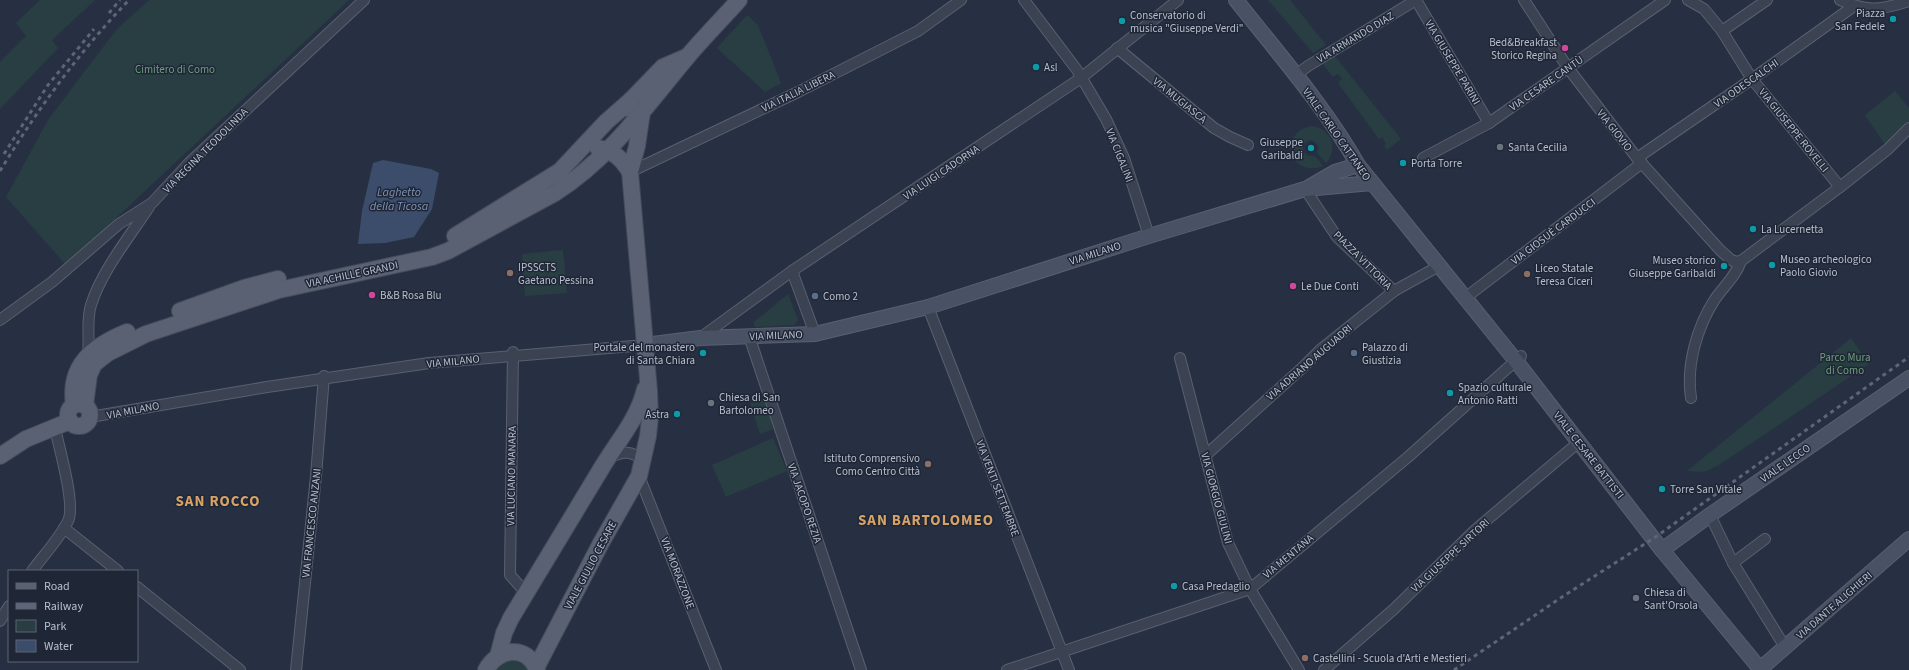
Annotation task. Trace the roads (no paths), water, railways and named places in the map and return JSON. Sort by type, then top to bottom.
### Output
[{"type":"main road","name":"VIA ACHILLE GRANDI","points":[[86,411],[89,376],[94,364],[108,353],[126,343],[146,334],[279,290],[442,254],[555,193],[572,182],[609,150],[688,56],[739,0]]},
{"type":"main road","points":[[609,150],[613,136],[631,100],[662,67],[688,56]]},
{"type":"main road","name":"VIA ACHILLE GRANDI","points":[[86,411],[72,394],[75,376],[88,354],[112,338],[244,288],[274,280],[417,250],[454,237],[560,171],[606,122],[631,100]]},
{"type":"main road","points":[[630,172],[637,146],[642,112]]},
{"type":"main road","points":[[581,150],[595,148],[609,150],[622,160],[630,172]]},
{"type":"main road","name":"VIALE GIULIO CESARE","points":[[536,669],[601,542],[641,469],[650,417],[648,376],[630,172]]},
{"type":"main road","name":"VIALE GIULIO CESARE","points":[[498,656],[504,633],[526,593],[607,459],[634,420],[641,405],[648,376]]},
{"type":"main road","points":[[0,456],[26,439],[70,421],[69,412],[86,411]]},
{"type":"main road","points":[[486,670],[491,662],[506,652],[519,653],[531,660],[536,669]]},
{"type":"street","name":"VIA REGINA TEODOLINDA","points":[[0,320],[52,282],[119,224],[152,203],[189,163],[364,0]]},
{"type":"street","name":"VIA ITALIA LIBERA","points":[[630,172],[798,92],[918,31],[961,0]]},
{"type":"street","name":"VIA CIGALINI","points":[[1024,0],[1082,78],[1106,119],[1124,158],[1148,236]]},
{"type":"street","name":"VIA LUIGI CADORNA","points":[[700,338],[792,272],[1082,78],[1117,48],[1178,0]]},
{"type":"street","name":"VIALE CARLO CATTANEO","points":[[1236,0],[1296,75],[1343,140],[1358,165],[1465,298]]},
{"type":"street","name":"VIA ARMANDO DIAZ","points":[[1296,75],[1308,66],[1416,0]]},
{"type":"street","name":"VIA GIUSEPPE PARINI","points":[[1416,0],[1489,124]]},
{"type":"street","name":"VIA GIOVIO","points":[[1524,0],[1568,68],[1639,160],[1720,250],[1730,259],[1736,262],[1742,261]]},
{"type":"street","name":"VIA CESARE CANTÙ","points":[[1423,158],[1489,124],[1665,0]]},
{"type":"street","name":"VIA GIUSEPPE ROVELLI","points":[[1688,0],[1704,9],[1722,31],[1752,79],[1840,187]]},
{"type":"street","points":[[1722,31],[1767,0]]},
{"type":"street","points":[[1840,0],[1854,6],[1885,9],[1909,1]]},
{"type":"street","name":"VIA ODESCALCHI","points":[[1639,160],[1854,6]]},
{"type":"street","name":"VIA MUGIASCA","points":[[1117,48],[1214,128],[1248,145]]},
{"type":"street","points":[[1691,398],[1689,383],[1695,340],[1715,300],[1738,270],[1742,261],[1760,249],[1888,149],[1909,128]]},
{"type":"street","points":[[1339,171],[1343,153],[1343,140]]},
{"type":"street","name":"VIA GIOSUÈ CARDUCCI","points":[[1465,298],[1639,160]]},
{"type":"street","name":"VIA MILANO","points":[[86,411],[157,405],[324,378],[429,363],[513,354],[645,345],[700,338],[815,334],[928,307],[1148,236],[1305,189],[1339,171],[1358,165]]},
{"type":"street","name":"VIA MILANO","points":[[1305,189],[1372,183]]},
{"type":"street","name":"PIAZZA VITTORIA","points":[[1305,189],[1337,237],[1394,291]]},
{"type":"street","points":[[88,354],[90,342],[88,323],[91,305],[115,257],[152,203]]},
{"type":"street","name":"VIA ADRIANO AUGUADRI","points":[[1206,455],[1320,350],[1394,291],[1439,266]]},
{"type":"street","name":"VIA MILANO","points":[[792,272],[815,334]]},
{"type":"street","name":"VIALE CESARE BATTISTI","points":[[1465,298],[1518,359],[1579,442],[1662,550],[1760,670]]},
{"type":"street","name":"VIA VENTI SETTEMBRE","points":[[928,307],[1069,670]]},
{"type":"street","name":"VIA JACOPO REZIA","points":[[749,336],[861,670]]},
{"type":"street","name":"VIA LUCIANO MANARA","points":[[513,354],[510,575],[526,593]]},
{"type":"street","name":"VIA GIORGIO GIULINI","points":[[1180,358],[1228,543],[1250,589],[1299,670]]},
{"type":"street","name":"VIA MENTANA","points":[[1007,670],[1250,589],[1408,457],[1518,359]]},
{"type":"street","name":"VIA FRANCESCO ANZANI","points":[[296,670],[324,378]]},
{"type":"street","name":"VIALE LECCO","points":[[1662,550],[1710,514],[1909,378]]},
{"type":"street","points":[[33,570],[64,528],[70,515],[70,507],[55,428]]},
{"type":"street","name":"VIA GIUSEPPE SIRTORI","points":[[1324,670],[1394,609],[1475,530],[1579,442]]},
{"type":"street","points":[[607,459],[617,454],[626,452],[635,455],[641,469]]},
{"type":"street","name":"VIA MORAZZONE","points":[[641,469],[716,670]]},
{"type":"street","points":[[1710,514],[1732,563],[1786,647]]},
{"type":"street","points":[[64,528],[117,570]]},
{"type":"street","points":[[1732,563],[1765,539]]},
{"type":"street","name":"VIA DANTE ALIGHIERI","points":[[1760,670],[1908,542]]},
{"type":"street","points":[[138,588],[240,670]]},
{"type":"street","points":[[0,621],[8,608]]},
{"type":"water","name":"Laghetto della Ticosa","points":[[383,160],[431,169],[439,173],[432,209],[414,237],[385,243],[358,244],[362,211],[373,163]]},
{"type":"railway","points":[[109,13],[120,0]]},
{"type":"railway","points":[[0,171],[60,82],[93,40],[129,0]]},
{"type":"railway","points":[[4,154],[48,85],[94,29]]},
{"type":"railway","points":[[1454,670],[1562,597],[1654,538],[1909,357]]},
{"type":"place","name":"Piazza San Fedele","points":[[1893,19]]},
{"type":"place","name":"Conservatorio di musica \"Giuseppe Verdi\"","points":[[1122,21]]},
{"type":"place","name":"Bed&Breakfast Storico Regina","points":[[1565,48]]},
{"type":"place","name":"Asl","points":[[1036,67]]},
{"type":"place","name":"Santa Cecilia","points":[[1500,147]]},
{"type":"place","name":"Giuseppe Garibaldi","points":[[1311,148]]},
{"type":"place","name":"Porta Torre","points":[[1403,163]]},
{"type":"place","name":"La Lucernetta","points":[[1753,229]]},
{"type":"place","name":"Museo archeologico Paolo Giovio","points":[[1772,265]]},
{"type":"place","name":"Museo storico Giuseppe Garibaldi","points":[[1724,266]]},
{"type":"place","name":"IPSSCTS Gaetano Pessina","points":[[510,273]]},
{"type":"place","name":"Liceo Statale Teresa Ciceri","points":[[1527,274]]},
{"type":"place","name":"Le Due Conti","points":[[1293,286]]},
{"type":"place","name":"B&B Rosa Blu","points":[[372,295]]},
{"type":"place","name":"Como 2","points":[[815,296]]},
{"type":"place","name":"Portale del monastero di Santa Chiara","points":[[703,353]]},
{"type":"place","name":"Palazzo di Giustizia","points":[[1354,353]]},
{"type":"place","name":"Spazio culturale Antonio Ratti","points":[[1450,393]]},
{"type":"place","name":"Chiesa di San Bartolomeo","points":[[711,403]]},
{"type":"place","name":"Astra","points":[[677,414]]},
{"type":"place","name":"Istituto Comprensivo Como Centro Città","points":[[928,464]]},
{"type":"place","name":"Torre San Vitale","points":[[1662,489]]},
{"type":"place","name":"Casa Predaglio","points":[[1174,586]]},
{"type":"place","name":"Chiesa di Sant'Orsola","points":[[1636,598]]},
{"type":"place","name":"Castellini - Scuola d'Arti e Mestieri","points":[[1305,658]]},
{"type":"district","name":"SAN ROCCO","points":[[218,501]]},
{"type":"district","name":"SAN BARTOLOMEO","points":[[926,520]]},
{"type":"park label","name":"Cimitero di Como","points":[[175,69]]},
{"type":"park label","name":"Parco Mura di Como","points":[[1845,363]]}]
